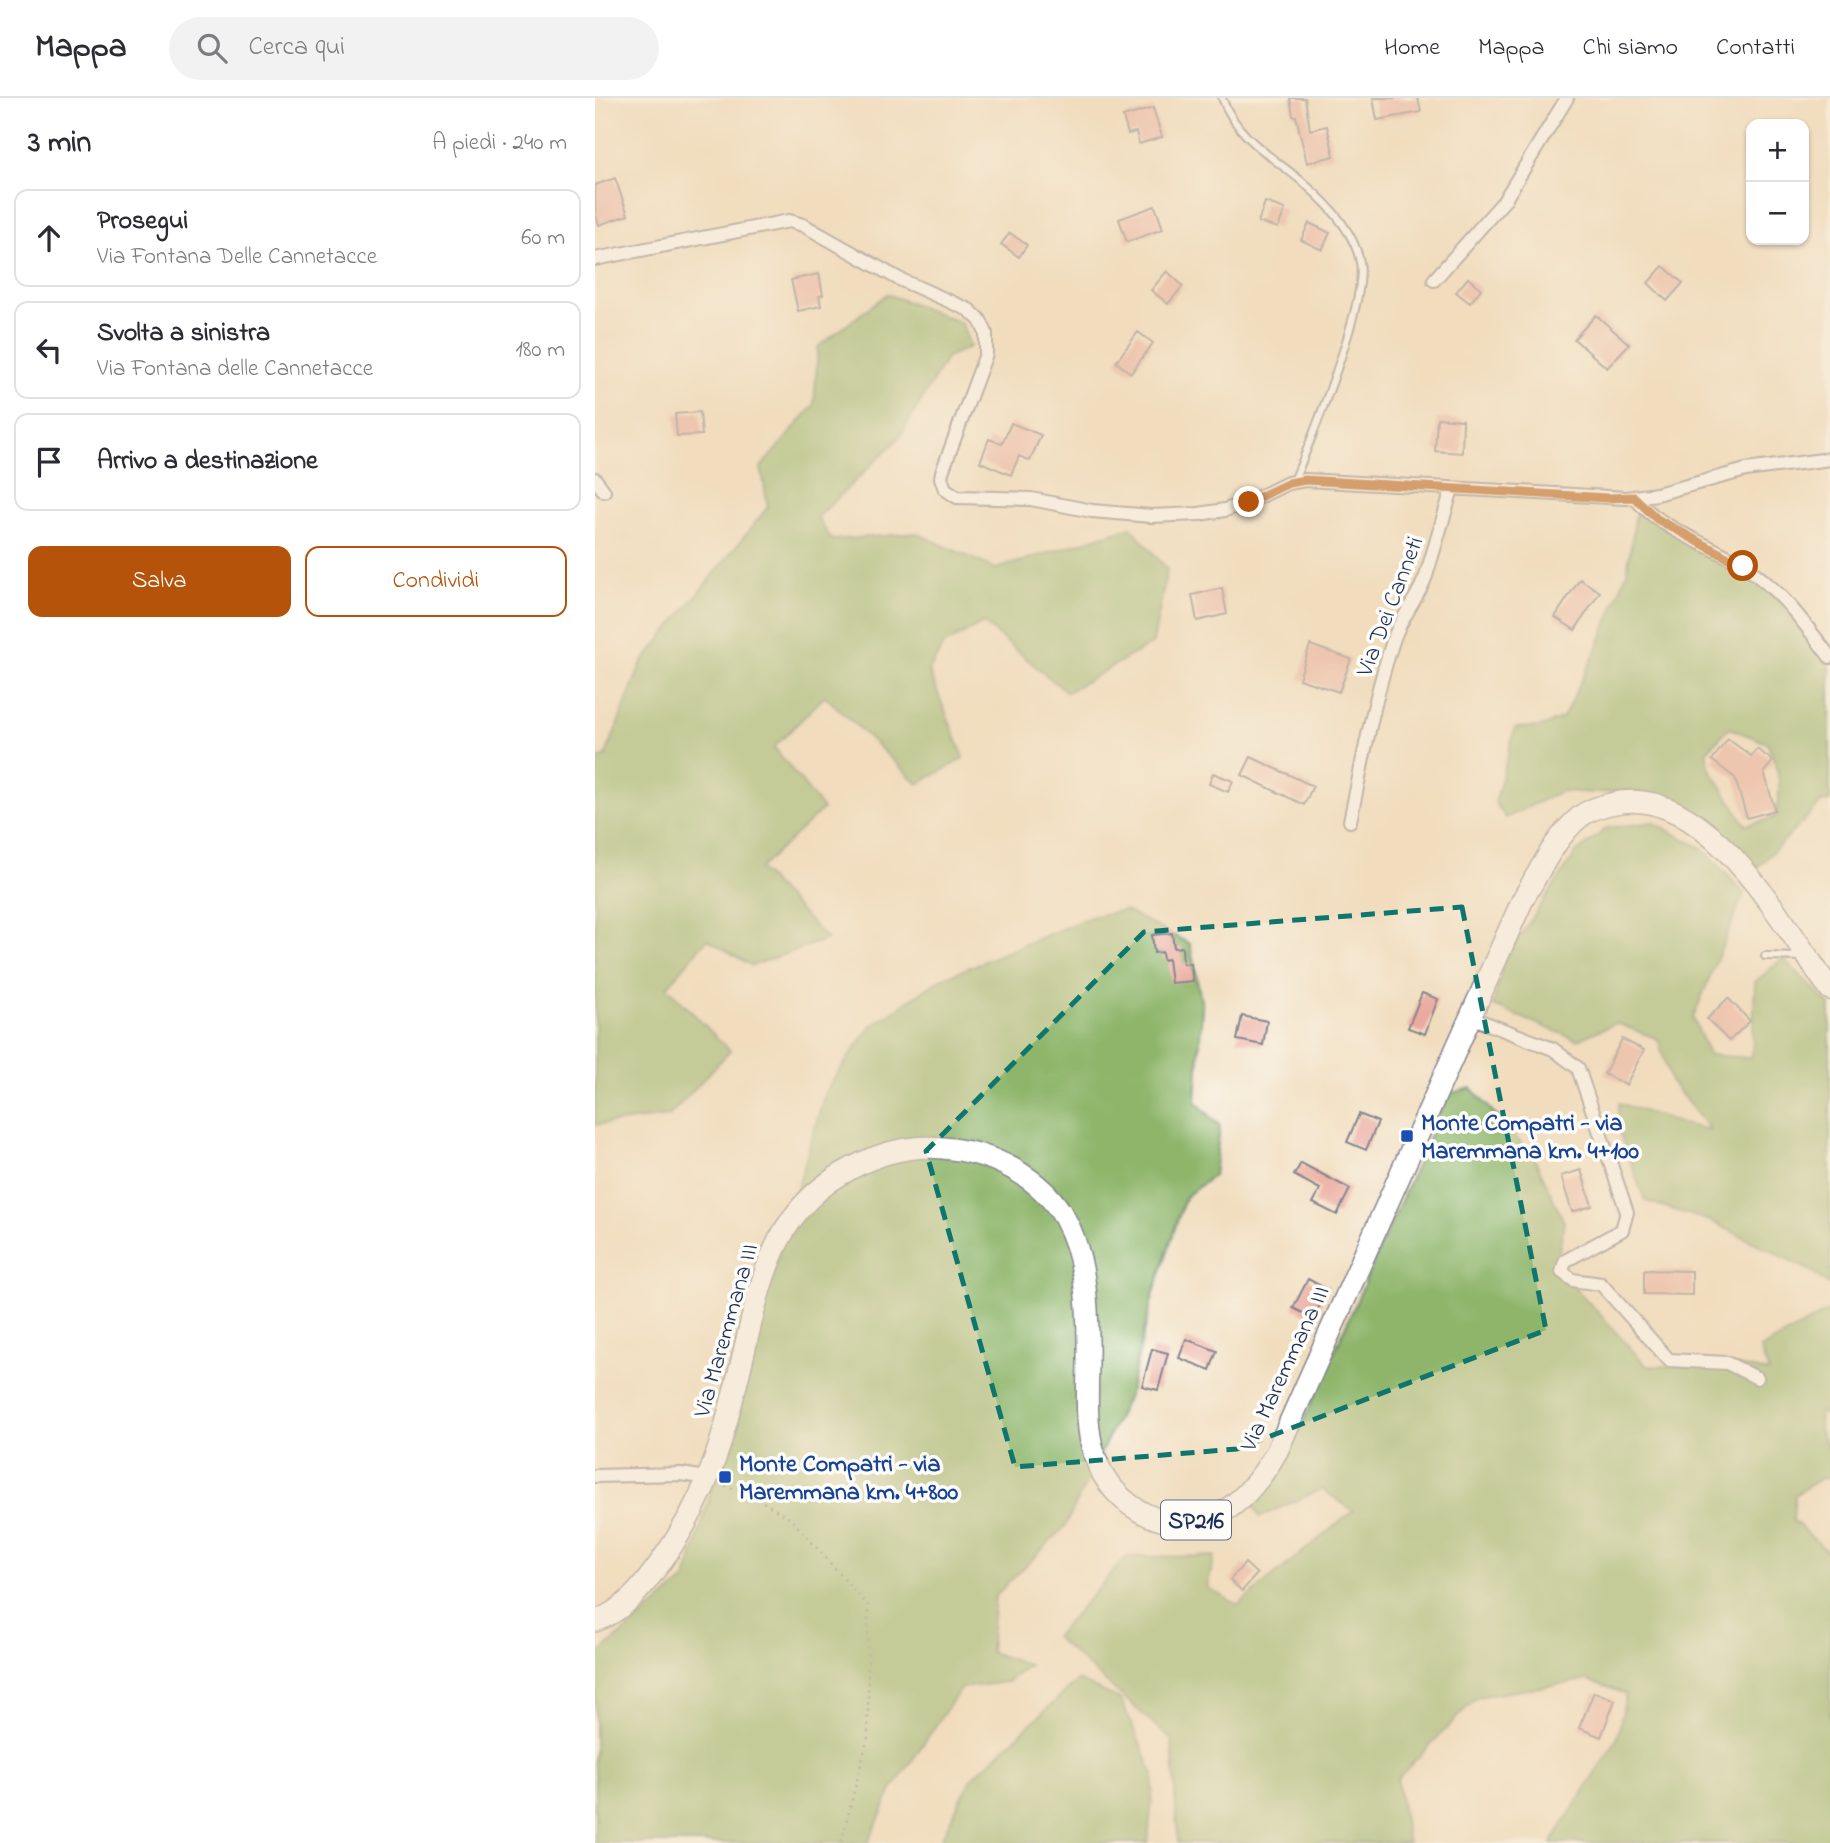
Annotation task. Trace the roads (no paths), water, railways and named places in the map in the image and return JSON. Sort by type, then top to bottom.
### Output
[{"type":"main road","name":"Via Maremmana III","points":[[595,1621],[622,1606],[648,1579],[683,1527],[707,1478],[720,1443],[764,1270],[786,1225],[809,1198],[842,1172],[897,1151],[941,1148],[974,1153],[1016,1171],[1045,1194],[1065,1219],[1076,1249],[1087,1306],[1089,1432],[1096,1460],[1107,1483],[1129,1505],[1160,1519],[1191,1521],[1220,1513],[1257,1480],[1277,1451],[1523,899],[1557,844],[1586,813],[1617,803],[1640,801],[1679,815],[1706,832],[1732,856],[1754,882],[1830,989]]},
{"type":"street","points":[[1434,280],[1504,201],[1567,98]]},
{"type":"street","points":[[595,259],[789,221],[803,225],[899,279],[969,310],[983,325],[987,347],[942,472],[945,489],[957,497],[1031,499],[1100,512],[1168,516],[1232,508],[1294,481],[1608,498],[1634,497],[1746,470],[1830,459]]},
{"type":"street","points":[[595,479],[604,491]]},
{"type":"street","name":"Via Dei Canneti","points":[[1350,821],[1381,682],[1394,639],[1426,576],[1452,489]]},
{"type":"street","points":[[1634,497],[1657,519],[1738,562],[1762,579],[1788,604],[1830,657]]},
{"type":"street","points":[[1470,1017],[1553,1049],[1578,1069],[1627,1212],[1622,1230],[1565,1261],[1562,1272],[1573,1280],[1601,1284],[1669,1360],[1727,1363],[1757,1378]]},
{"type":"street","points":[[595,1476],[673,1474],[707,1478]]},
{"type":"lane","points":[[1222,98],[1231,118],[1243,134],[1307,186],[1339,220],[1355,244],[1361,266],[1349,332],[1294,481]]},
{"type":"lane","points":[[1765,956],[1806,957]]},
{"type":"place","name":"Monte Compatri - via Maremmana km. 4+100","points":[[1407,1136]]},
{"type":"place","name":"Monte Compatri - via Maremmana km. 4+800","points":[[725,1477]]}]
